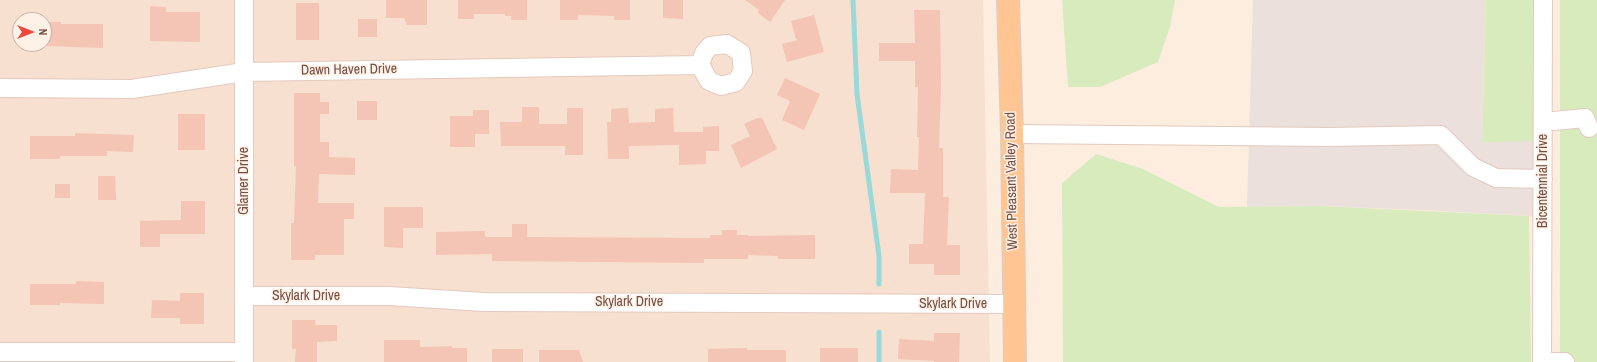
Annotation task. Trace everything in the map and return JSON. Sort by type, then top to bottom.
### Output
[{"type":"main road","name":"West Pleasant Valley Road","points":[[1008,0],[1012,134],[1015,362]]},
{"type":"street","name":"Glamer Drive","points":[[244,0],[244,357]]},
{"type":"street","name":"Bicentennial Drive","points":[[1542,362],[1543,0]]},
{"type":"street","name":"Dawn Haven Drive","points":[[0,88],[132,89],[244,72],[700,65]]},
{"type":"street","points":[[1543,122],[1585,118],[1589,128]]},
{"type":"street","points":[[1012,134],[1329,137],[1441,134],[1473,166],[1496,178],[1543,179]]},
{"type":"street","name":"Skylark Drive","points":[[244,296],[389,296],[484,302],[1015,304]]},
{"type":"street","points":[[0,352],[244,357]]},
{"type":"street","points":[[1542,362],[1565,362]]},
{"type":"shaded area","points":[[0,0],[983,0],[990,362],[0,362]]},
{"type":"shaded area","points":[[1253,0],[1486,0],[1482,141],[1539,141],[1536,218],[1529,216],[1423,210],[1320,206],[1247,207]]},
{"type":"green space","points":[[1062,0],[1175,0],[1170,27],[1158,62],[1100,87],[1068,87]]},
{"type":"green space","points":[[1486,0],[1535,0],[1539,141],[1482,142]]},
{"type":"green space","points":[[1560,0],[1597,0],[1597,362],[1560,362]]},
{"type":"green space","points":[[1096,154],[1143,169],[1219,207],[1320,206],[1529,216],[1531,362],[1063,362],[1062,183]]},
{"type":"building","points":[[386,0],[427,0],[427,25],[407,25],[404,18],[386,18]]},
{"type":"building","points":[[458,0],[527,0],[527,20],[511,20],[511,16],[505,16],[505,14],[474,14],[474,19],[458,19]]},
{"type":"building","points":[[560,0],[630,0],[630,20],[614,20],[614,16],[578,15],[578,20],[560,20]]},
{"type":"building","points":[[663,0],[683,0],[683,19],[663,18]]},
{"type":"building","points":[[745,0],[785,0],[770,22],[758,13],[759,10]]},
{"type":"building","points":[[296,3],[319,3],[319,40],[296,40]]},
{"type":"building","points":[[150,6],[166,7],[166,12],[200,12],[200,42],[150,41]]},
{"type":"building","points":[[914,10],[940,10],[941,87],[939,148],[943,148],[943,197],[949,197],[947,245],[960,245],[960,275],[934,275],[934,264],[909,264],[909,244],[923,244],[925,193],[890,193],[891,169],[918,170],[918,87],[915,87],[915,61],[879,61],[879,43],[915,43]]},
{"type":"building","points":[[814,15],[824,52],[787,62],[782,44],[798,40],[796,39],[791,21]]},
{"type":"building","points":[[358,19],[377,19],[377,37],[358,37]]},
{"type":"building","points":[[52,22],[61,22],[61,24],[103,24],[103,48],[52,46]]},
{"type":"building","points":[[785,78],[820,94],[804,130],[782,120],[790,101],[777,95]]},
{"type":"building","points":[[294,93],[320,93],[320,102],[329,102],[329,114],[320,114],[320,142],[329,142],[329,157],[355,158],[355,175],[319,174],[318,203],[354,203],[354,219],[344,219],[344,255],[315,255],[315,260],[291,260],[291,223],[294,223],[296,166],[294,166]]},
{"type":"building","points":[[357,101],[377,101],[377,120],[357,120]]},
{"type":"building","points":[[522,107],[539,107],[539,124],[567,124],[567,108],[583,108],[583,155],[565,155],[565,146],[501,146],[500,122],[522,122]]},
{"type":"building","points":[[628,108],[629,123],[655,122],[655,109],[673,108],[674,132],[703,132],[703,127],[719,126],[719,151],[706,151],[706,164],[679,165],[679,145],[629,146],[629,159],[608,159],[607,122],[611,122],[611,109]]},
{"type":"building","points":[[473,110],[489,110],[489,134],[475,134],[475,147],[450,147],[450,116],[473,116]]},
{"type":"building","points":[[178,114],[205,114],[205,150],[178,150]]},
{"type":"building","points":[[757,118],[762,118],[777,149],[741,168],[731,145],[750,136],[744,124]]},
{"type":"building","points":[[75,133],[134,135],[133,152],[107,151],[107,156],[60,156],[60,159],[30,159],[30,136],[75,136]]},
{"type":"building","points":[[98,176],[115,176],[116,200],[98,200]]},
{"type":"building","points":[[55,184],[70,184],[70,198],[55,198]]},
{"type":"building","points":[[181,201],[205,201],[205,234],[160,234],[160,247],[140,247],[140,221],[181,220]]},
{"type":"building","points":[[384,207],[423,207],[423,228],[403,228],[403,248],[384,247]]},
{"type":"building","points":[[512,224],[527,224],[527,237],[710,238],[710,235],[722,235],[722,230],[737,230],[737,235],[748,236],[815,235],[815,259],[778,259],[778,256],[748,255],[748,259],[704,259],[704,263],[492,261],[492,254],[436,255],[436,232],[485,231],[485,237],[512,237]]},
{"type":"building","points":[[76,281],[104,282],[104,304],[60,303],[60,305],[30,305],[30,284],[76,284]]},
{"type":"building","points":[[180,293],[204,293],[204,324],[180,324],[180,318],[151,318],[152,300],[180,301]]},
{"type":"building","points":[[292,320],[315,320],[315,325],[337,325],[337,341],[317,342],[317,362],[295,362],[296,349],[292,349]]},
{"type":"building","points":[[934,333],[960,333],[959,362],[934,362],[898,359],[899,339],[934,341]]},
{"type":"building","points":[[384,340],[420,340],[420,347],[452,346],[452,348],[467,348],[467,362],[384,362]]},
{"type":"building","points":[[747,348],[747,350],[786,350],[786,362],[708,362],[708,349]]},
{"type":"building","points":[[820,348],[858,348],[858,362],[820,362]]},
{"type":"building","points":[[492,349],[523,349],[523,362],[492,362]]},
{"type":"building","points":[[539,350],[579,350],[583,362],[539,362]]},
{"type":"waterway","points":[[853,0],[857,94],[879,256],[879,284]]},
{"type":"waterway","points":[[879,332],[879,362]]}]
